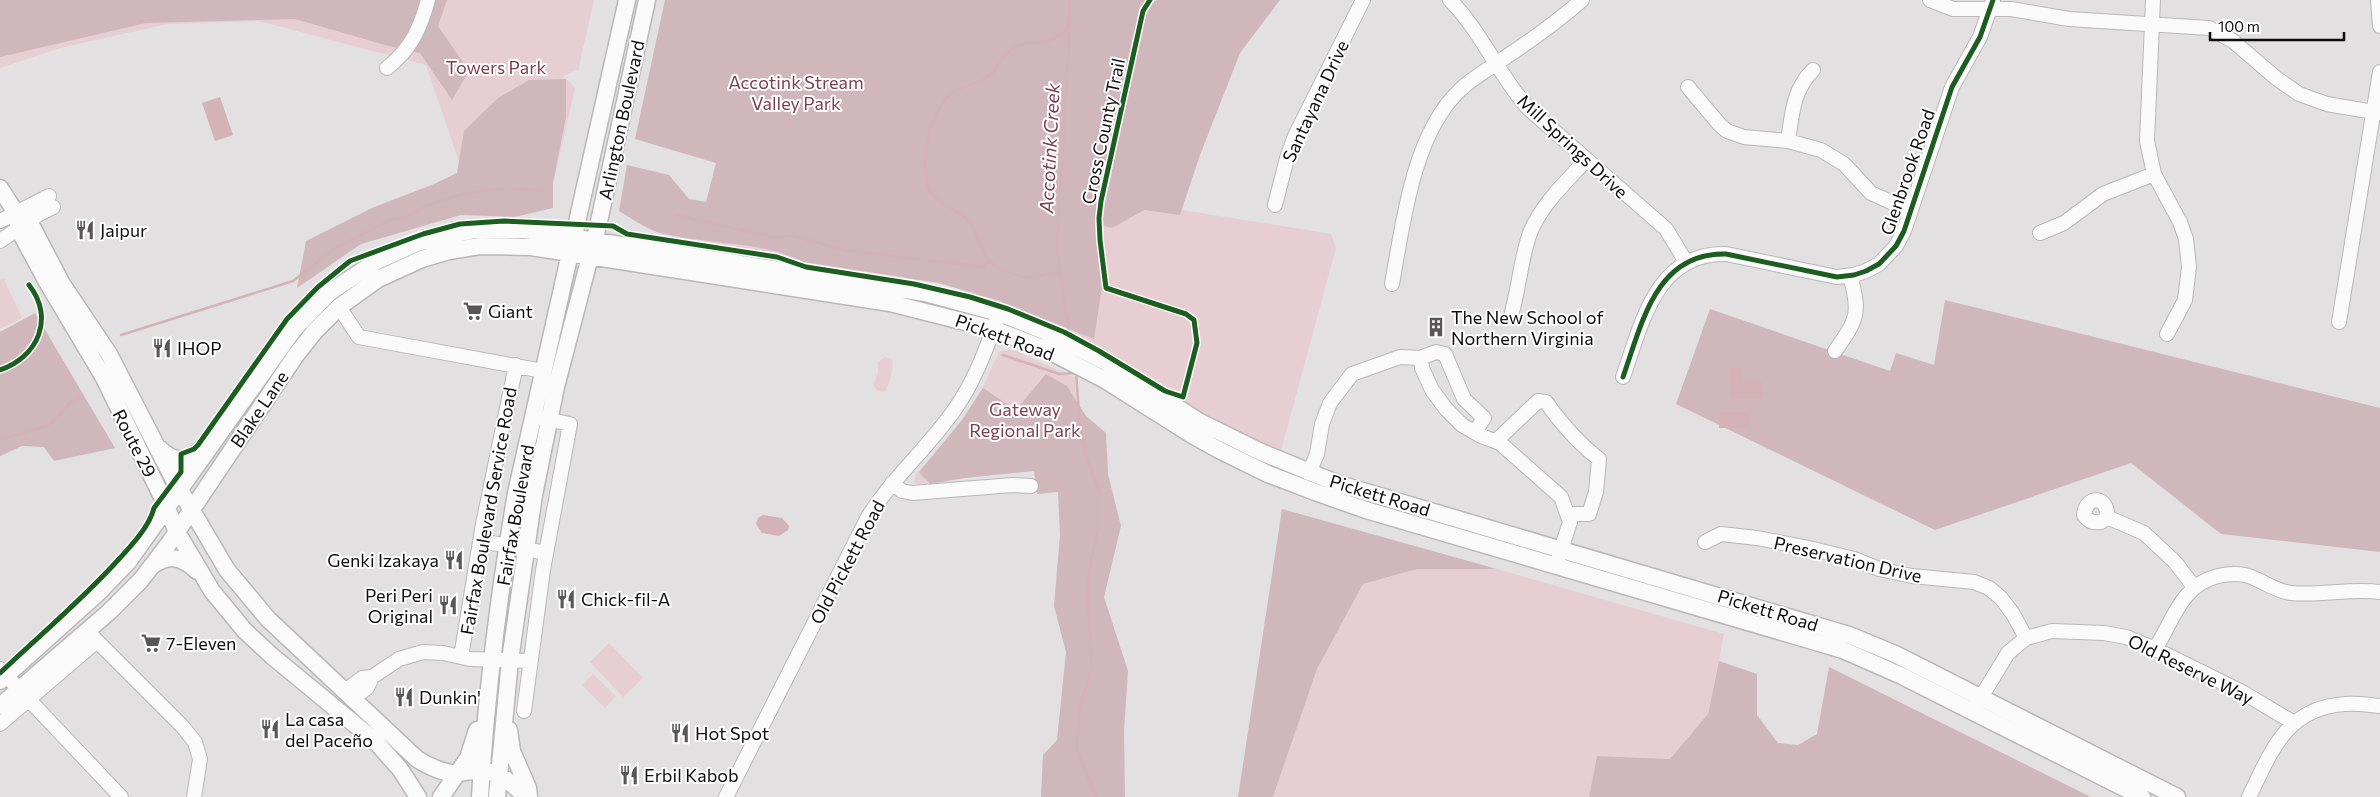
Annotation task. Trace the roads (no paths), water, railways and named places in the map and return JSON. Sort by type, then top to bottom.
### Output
[{"type":"main road","name":"Arlington Boulevard","points":[[575,237],[627,0]]},
{"type":"main road","name":"Arlington Boulevard","points":[[593,248],[647,0]]},
{"type":"main road","name":"Route 29","points":[[0,188],[110,354],[191,511],[238,585],[268,619],[305,655],[417,759],[433,768],[457,774]]},
{"type":"main road","name":"Route 29","points":[[21,221],[104,378],[177,532],[201,575],[229,613],[272,656],[375,741],[400,769],[418,797]]},
{"type":"main road","name":"Blake Lane","points":[[2,675],[116,576],[138,549],[305,316],[345,281],[377,261],[417,243],[474,230],[526,230],[575,237]]},
{"type":"main road","name":"Pickett Road","points":[[575,237],[593,248],[890,304],[1042,330],[1104,361],[1200,422],[1309,473],[1558,557],[1844,650],[1902,676],[2142,797]]},
{"type":"main road","name":"Fairfax Boulevard","points":[[497,797],[510,660],[526,549],[541,418],[543,371],[575,237]]},
{"type":"main road","name":"Blake Lane","points":[[0,706],[24,695],[92,636],[153,565],[296,355],[315,331],[339,307],[365,287],[393,271],[449,251],[496,245],[531,247],[571,253],[593,248]]},
{"type":"main road","name":"Fairfax Boulevard","points":[[480,797],[493,659],[507,545],[541,418],[593,248]]},
{"type":"main road","name":"Pickett Road","points":[[996,321],[1105,380],[1192,435],[1268,474],[1366,510],[1558,557],[1849,635],[1894,654],[2177,797]]},
{"type":"main road","points":[[158,448],[172,458],[181,460],[195,455],[238,408]]},
{"type":"main road","points":[[153,565],[167,558],[176,558],[188,563],[201,575]]},
{"type":"main road","points":[[272,656],[281,654],[286,656],[334,693],[349,694]]},
{"type":"main road","points":[[441,797],[472,750],[493,659]]},
{"type":"main road","points":[[509,678],[510,740],[517,767],[528,788],[529,797]]},
{"type":"main road","points":[[457,774],[481,771],[499,776],[509,781],[525,797]]},
{"type":"street","points":[[387,68],[414,41],[428,0]]},
{"type":"street","name":"Santayana Drive","points":[[1275,205],[1287,158],[1295,136],[1363,0]]},
{"type":"street","name":"Mill Springs Drive","points":[[1450,0],[1529,109],[1666,230],[1686,262]]},
{"type":"street","points":[[1392,284],[1408,193],[1427,141],[1455,94],[1495,64],[1552,26],[1582,0]]},
{"type":"street","points":[[1930,0],[1953,8],[1991,4],[2069,19],[2197,26],[2221,33],[2242,47],[2276,78],[2299,94],[2327,104],[2377,113]]},
{"type":"street","points":[[2153,0],[2146,132],[2154,174],[2180,222],[2189,258],[2189,278],[2185,300],[2167,334]]},
{"type":"street","points":[[2378,0],[2380,26]]},
{"type":"street","name":"Glenbrook Road","points":[[1623,377],[1642,321],[1658,290],[1671,273],[1686,262],[1714,254],[1726,254],[1822,275],[1850,276],[1879,264],[1890,254],[1901,236],[1952,87],[1972,53],[1991,4]]},
{"type":"street","points":[[1788,141],[1798,90],[1802,80],[1813,70]]},
{"type":"street","points":[[2339,322],[2377,113],[2380,72]]},
{"type":"street","points":[[1688,87],[1727,131],[1744,137],[1788,141],[1821,150],[1837,158],[1871,193],[1910,211]]},
{"type":"street","points":[[1512,312],[1527,244],[1536,220],[1586,160]]},
{"type":"street","points":[[2040,233],[2064,223],[2103,194],[2154,174]]},
{"type":"street","points":[[0,241],[21,221],[51,202]]},
{"type":"street","points":[[0,222],[21,221]]},
{"type":"street","points":[[1835,351],[1847,335],[1857,312],[1856,298],[1850,276]]},
{"type":"street","points":[[339,307],[359,337],[543,371]]},
{"type":"street","name":"Old Pickett Road","points":[[726,797],[868,517],[892,483],[934,436],[955,409],[982,360],[996,321]]},
{"type":"street","points":[[1309,473],[1317,454],[1322,424],[1330,403],[1352,374],[1400,357],[1420,358],[1436,352],[1445,354],[1464,399],[1484,418],[1475,432]]},
{"type":"street","points":[[1420,358],[1422,368],[1432,390],[1446,409],[1462,425],[1496,441],[1561,497],[1570,522],[1558,557]]},
{"type":"street","name":"Fairfax Boulevard Service Road","points":[[461,657],[481,541],[516,365]]},
{"type":"street","points":[[1496,441],[1538,401],[1546,402],[1557,418],[1584,448],[1599,460],[1596,492],[1589,514],[1567,514]]},
{"type":"street","points":[[524,711],[546,553],[570,424],[541,418]]},
{"type":"street","points":[[892,483],[902,491],[912,493],[1013,485],[1031,486]]},
{"type":"street","points":[[2107,516],[2144,533],[2170,556],[2194,587]]},
{"type":"street","name":"Preservation Drive","points":[[1705,542],[1721,534],[1757,538],[1854,559],[1879,569],[1912,576],[1974,582],[1989,588],[2001,598],[2013,614],[2026,638]]},
{"type":"street","points":[[481,541],[546,553]]},
{"type":"street","points":[[2155,649],[2174,612],[2194,587],[2208,579],[2236,574],[2290,593],[2380,592]]},
{"type":"street","name":"Old Reserve Way","points":[[1972,712],[2008,653],[2026,638],[2052,631],[2104,633],[2126,637],[2155,649],[2244,693],[2294,722]]},
{"type":"street","points":[[92,636],[182,726],[195,742],[200,759],[194,797]]},
{"type":"street","points":[[349,694],[367,688],[372,677],[399,659],[411,654],[443,652],[461,657],[530,661]]},
{"type":"street","points":[[2,675],[24,695],[121,797]]},
{"type":"street","points":[[0,724],[24,695]]},
{"type":"street","points":[[2249,797],[2277,740],[2294,722],[2316,708],[2346,703],[2380,706]]},
{"type":"waterway","name":"Accotink Creek","points":[[1070,0],[1069,23],[1061,35],[1050,40],[1019,45],[1013,48],[989,76],[956,90],[944,101],[931,126],[927,141],[925,170],[927,183],[932,194],[968,222],[974,230],[985,255],[992,263],[1001,269],[1023,277],[1035,277],[1048,273],[1060,274],[1070,337]]},
{"type":"waterway","name":"Accotink Creek","points":[[1060,274],[1057,249],[1070,23]]},
{"type":"waterway","points":[[121,335],[293,281],[332,250],[390,220],[407,217],[427,205],[467,193],[510,188],[543,191]]},
{"type":"waterway","points":[[677,215],[772,237],[794,236],[843,250],[984,267],[988,262]]},
{"type":"waterway","points":[[1003,355],[1059,374],[1076,373]]},
{"type":"waterway","name":"Accotink Creek","points":[[1076,372],[1080,428],[1087,458],[1099,491],[1099,526],[1091,559],[1087,591],[1092,667],[1080,707],[1076,748],[1096,797]]},
{"type":"waterway","points":[[0,440],[49,425],[71,402],[81,397]]},
{"type":"place","name":"Jaipur","points":[[85,230]]},
{"type":"place","name":"Giant","points":[[473,311]]},
{"type":"place","name":"The New School of Northern Virginia","points":[[1436,327]]},
{"type":"place","name":"IHOP","points":[[162,348]]},
{"type":"place","name":"Genki Izakaya","points":[[454,560]]},
{"type":"place","name":"Chick-fil-A","points":[[566,599]]},
{"type":"place","name":"Peri Peri Original","points":[[448,605]]},
{"type":"place","name":"7-Eleven","points":[[151,643]]},
{"type":"place","name":"Dunkin'","points":[[404,697]]},
{"type":"place","name":"La casa del Paceño","points":[[270,729]]},
{"type":"place","name":"Hot Spot","points":[[680,733]]},
{"type":"place","name":"Erbil Kabob","points":[[629,775]]},
{"type":"park label","name":"Towers Park","points":[[496,67]]},
{"type":"park label","name":"Accotink Stream Valley Park","points":[[796,92]]},
{"type":"park label","name":"Gateway Regional Park","points":[[1025,419]]}]
